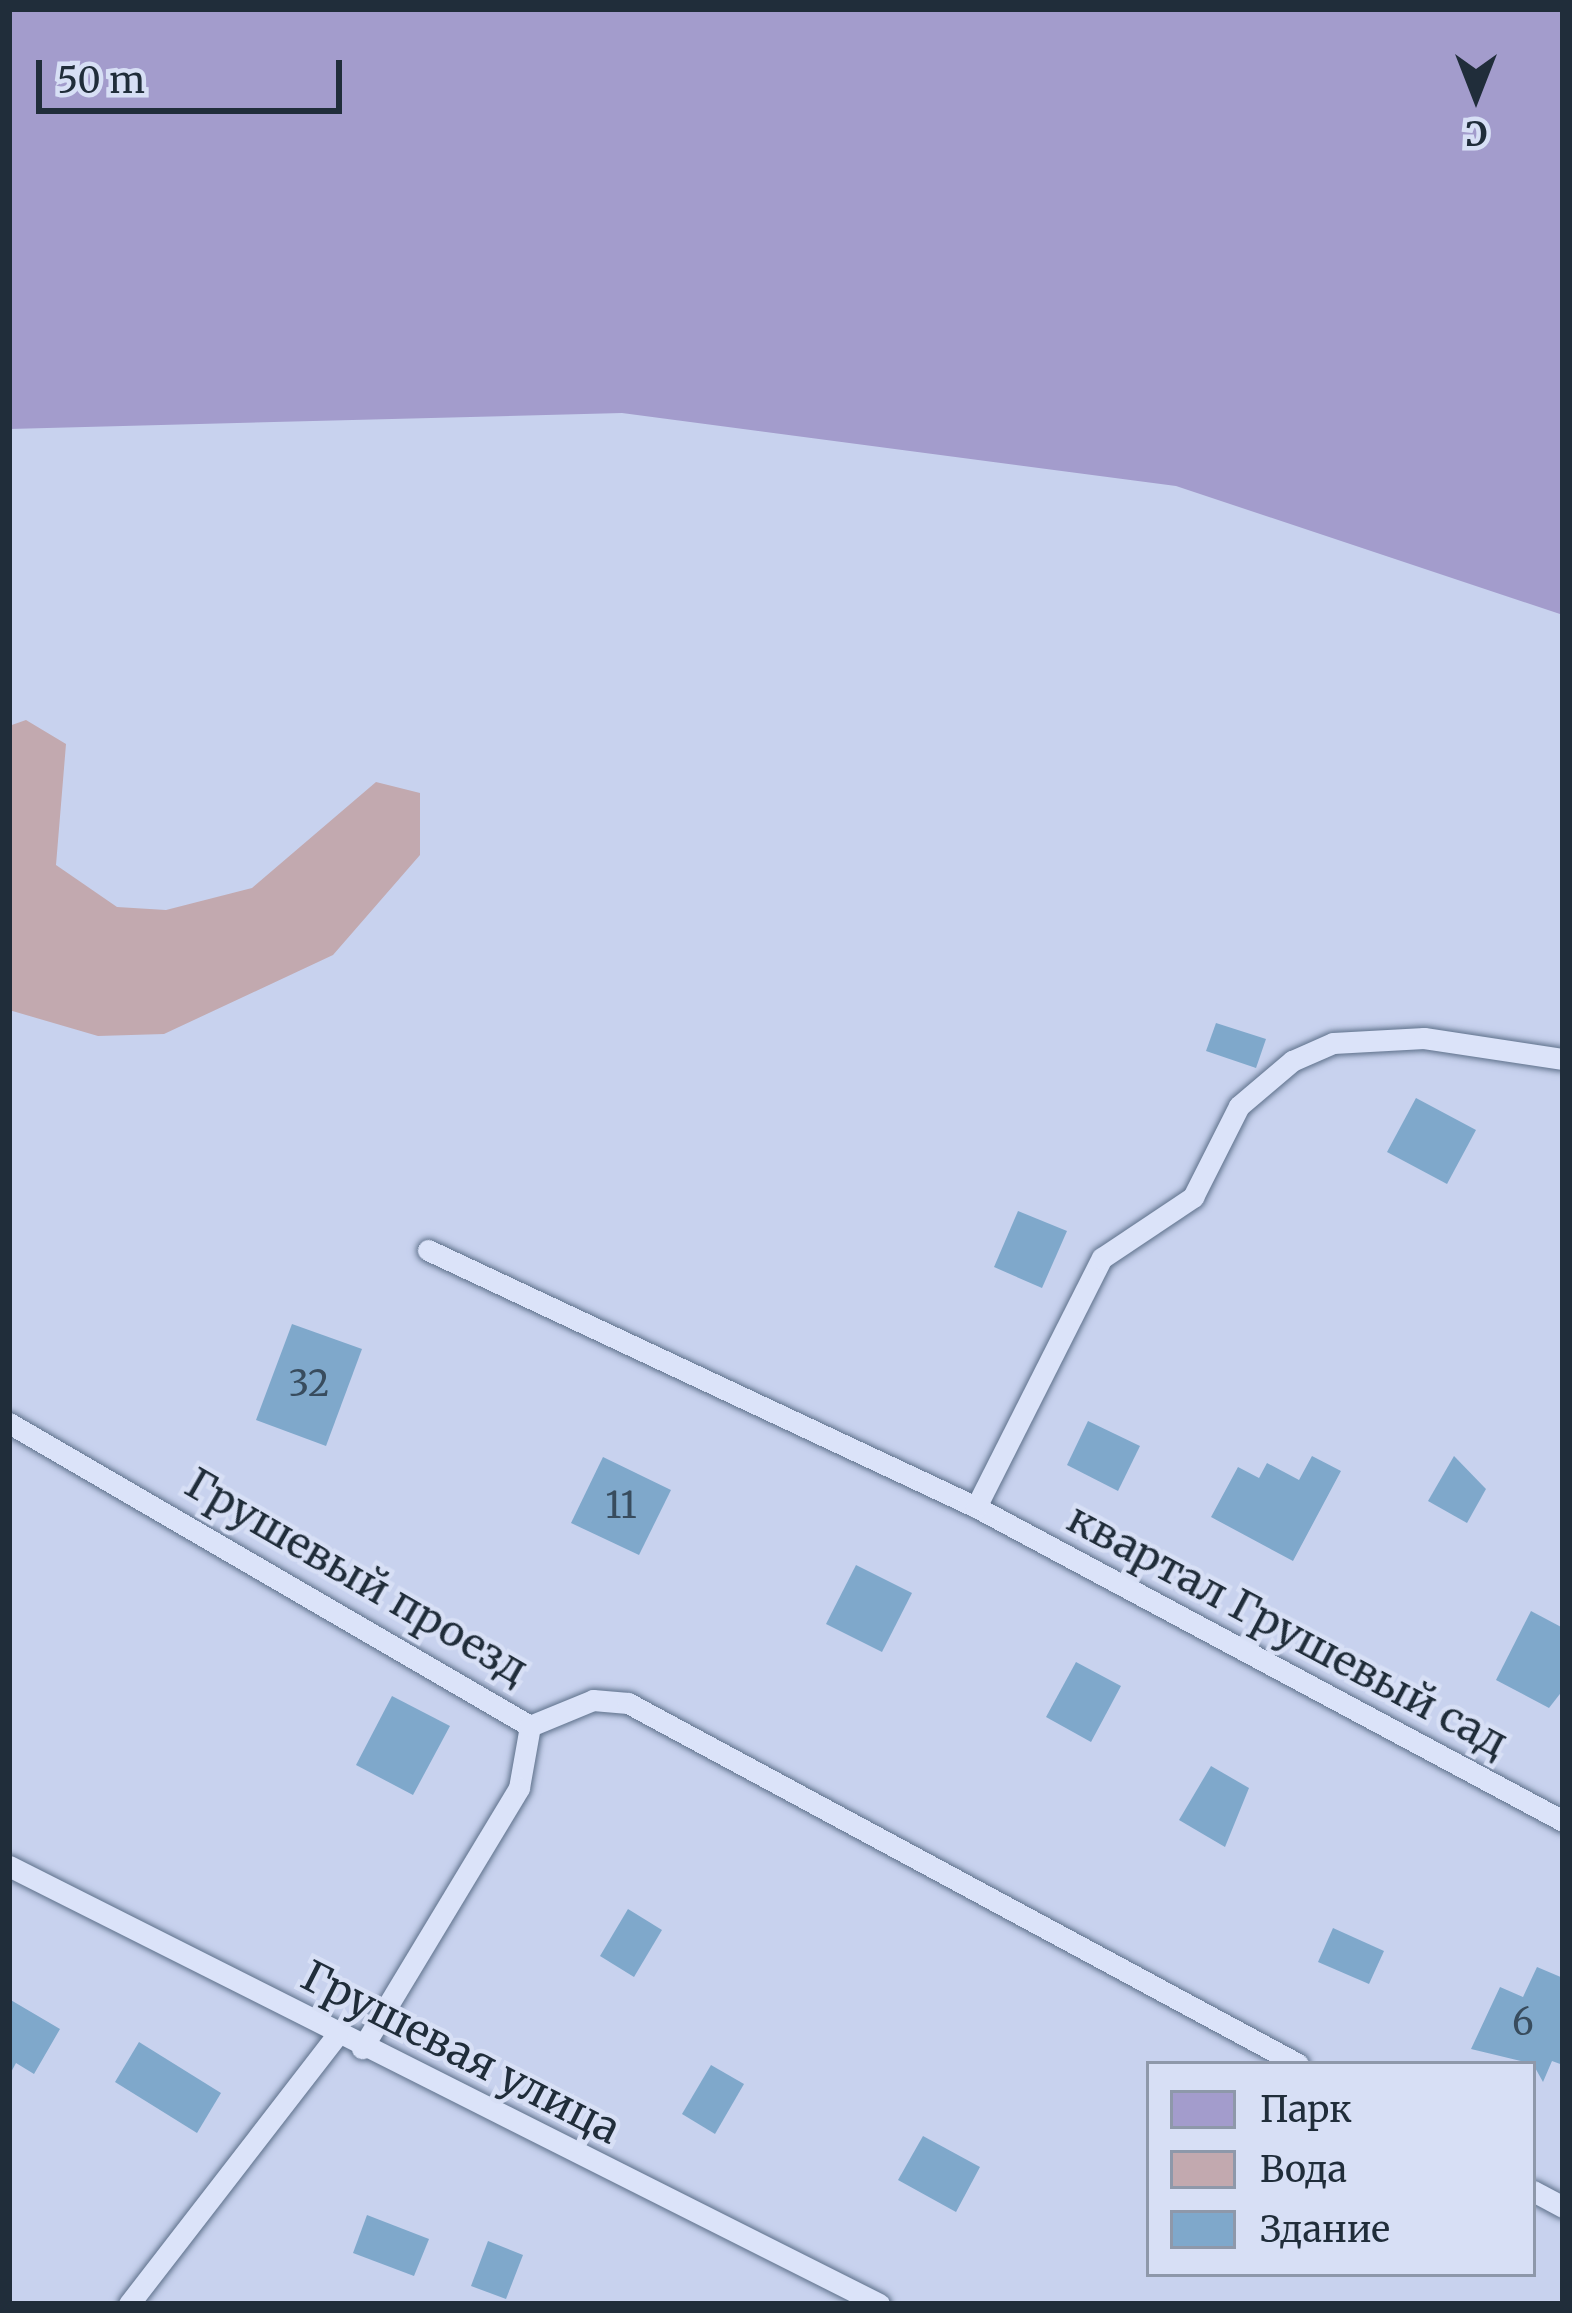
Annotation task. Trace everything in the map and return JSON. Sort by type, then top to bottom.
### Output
[{"type":"lane","points":[[976,1507],[1102,1258],[1193,1197],[1238,1106],[1292,1061],[1333,1042],[1424,1038],[1563,1059]]},
{"type":"lane","name":"квартал Грушевый сад","points":[[428,1250],[976,1507],[1563,1821]]},
{"type":"lane","name":"Грушевый проезд","points":[[9,1423],[530,1726],[519,1787],[362,2048]]},
{"type":"lane","points":[[530,1726],[558,1708],[628,1703],[1292,2061]]},
{"type":"lane","name":"Грушевая улица","points":[[9,1866],[362,2048],[879,2304]]},
{"type":"lane","points":[[129,2304],[337,2035]]},
{"type":"lane","points":[[1536,2193],[1563,2207]]},
{"type":"green space","points":[[9,9],[1563,9],[1563,615],[1176,486],[622,413],[9,429]]},
{"type":"water","points":[[26,720],[66,744],[56,865],[117,907],[166,910],[252,888],[376,782],[420,793],[420,855],[333,955],[164,1034],[98,1036],[9,1010],[9,726]]},
{"type":"building","points":[[1216,1023],[1266,1039],[1256,1068],[1206,1051]]},
{"type":"building","points":[[1416,1098],[1476,1130],[1447,1184],[1387,1152]]},
{"type":"building","points":[[1018,1211],[1067,1231],[1042,1288],[994,1267]]},
{"type":"building","points":[[292,1324],[362,1349],[326,1446],[256,1420]]},
{"type":"building","points":[[1088,1421],[1140,1446],[1118,1491],[1067,1465]]},
{"type":"building","points":[[1312,1456],[1341,1471],[1293,1561],[1211,1517],[1238,1467],[1259,1478],[1267,1463],[1299,1480]]},
{"type":"building","points":[[1454,1456],[1486,1489],[1467,1523],[1428,1501]]},
{"type":"building","points":[[603,1457],[671,1490],[639,1555],[571,1523]]},
{"type":"building","points":[[856,1565],[912,1593],[882,1652],[826,1624]]},
{"type":"building","points":[[1531,1611],[1563,1628],[1563,1690],[1549,1708],[1496,1680]]},
{"type":"building","points":[[1076,1662],[1121,1686],[1091,1742],[1046,1717]]},
{"type":"building","points":[[392,1696],[450,1726],[413,1795],[356,1765]]},
{"type":"building","points":[[1211,1766],[1249,1788],[1225,1847],[1179,1820]]},
{"type":"building","points":[[628,1909],[662,1930],[634,1977],[600,1956]]},
{"type":"building","points":[[1333,1928],[1384,1951],[1369,1984],[1318,1962]]},
{"type":"building","points":[[1537,1967],[1563,1978],[1563,2065],[1552,2061],[1543,2082],[1536,2061],[1471,2049],[1500,1987],[1523,1997]]},
{"type":"building","points":[[9,1999],[60,2029],[34,2074],[16,2063],[9,2076]]},
{"type":"building","points":[[139,2042],[221,2093],[197,2133],[115,2082]]},
{"type":"building","points":[[711,2065],[744,2084],[715,2134],[682,2114]]},
{"type":"building","points":[[923,2136],[980,2167],[956,2212],[898,2180]]},
{"type":"building","points":[[367,2215],[429,2239],[414,2276],[353,2253]]},
{"type":"building","points":[[488,2241],[523,2255],[506,2299],[471,2286]]}]
